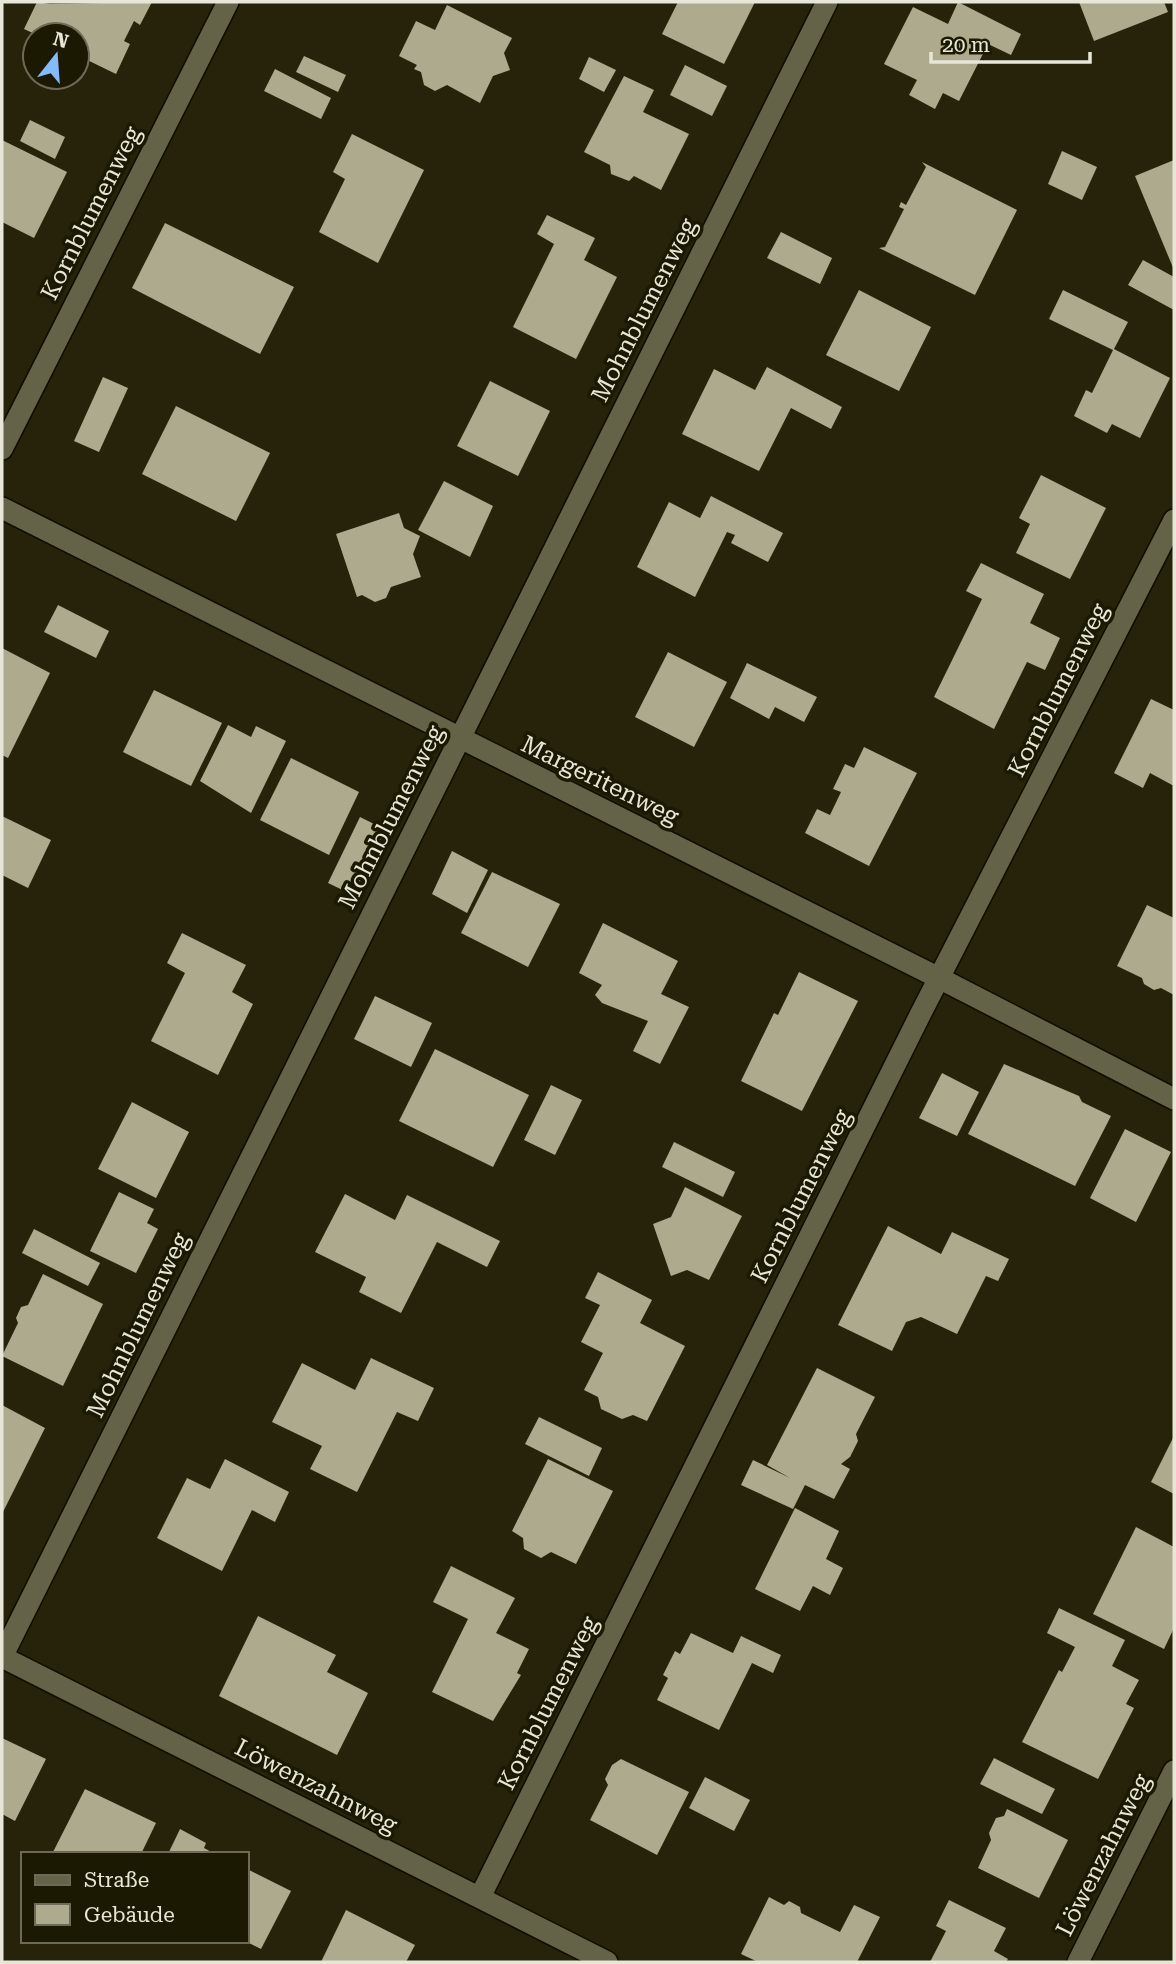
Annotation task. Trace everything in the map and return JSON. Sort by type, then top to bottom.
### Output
[{"type":"street","name":"Kornblumenweg","points":[[2,449],[228,2]]},
{"type":"street","name":"Mohnblumenweg","points":[[2,1657],[827,2]]},
{"type":"street","name":"Margeritenweg","points":[[2,508],[459,740],[939,978],[1174,1099]]},
{"type":"street","name":"Kornblumenweg","points":[[480,1897],[939,978],[1174,520]]},
{"type":"street","name":"Löwenzahnweg","points":[[2,1657],[607,1962]]},
{"type":"street","name":"Löwenzahnweg","points":[[1078,1962],[1174,1771]]},
{"type":"building","points":[[37,2],[152,2],[140,25],[134,21],[124,41],[130,44],[116,74],[91,62],[91,21],[28,21]]},
{"type":"building","points":[[678,2],[755,2],[724,64],[662,34]]},
{"type":"building","points":[[958,2],[1021,34],[1011,55],[988,44],[959,101],[943,93],[935,109],[909,95],[917,80],[884,64],[913,7],[948,24]]},
{"type":"building","points":[[1079,2],[1164,2],[1168,12],[1094,41]]},
{"type":"building","points":[[447,5],[512,38],[504,53],[510,70],[493,76],[480,103],[447,85],[435,91],[424,85],[421,72],[414,69],[417,65],[399,56],[416,21],[435,30]]},
{"type":"building","points":[[304,56],[346,75],[338,92],[296,72]]},
{"type":"building","points":[[589,57],[616,70],[604,92],[579,79]]},
{"type":"building","points":[[685,65],[727,86],[712,116],[670,95]]},
{"type":"building","points":[[275,69],[331,98],[321,119],[264,91]]},
{"type":"building","points":[[624,76],[654,90],[643,112],[689,134],[661,190],[634,176],[629,181],[611,174],[610,165],[584,152]]},
{"type":"building","points":[[30,120],[65,137],[55,159],[20,141]]},
{"type":"building","points":[[352,134],[424,170],[378,263],[319,232],[345,179],[333,172]]},
{"type":"building","points":[[2,140],[67,172],[34,238],[2,222]]},
{"type":"building","points":[[1062,151],[1097,167],[1082,200],[1048,184]]},
{"type":"building","points":[[1174,160],[1174,270],[1135,176]]},
{"type":"building","points":[[922,162],[1017,210],[975,295],[879,248],[885,247],[904,209],[899,207],[901,202],[906,205],[926,167]]},
{"type":"building","points":[[547,215],[595,238],[584,260],[617,277],[576,359],[513,327],[554,244],[537,234]]},
{"type":"building","points":[[165,223],[294,287],[260,354],[132,288]]},
{"type":"building","points":[[781,232],[832,258],[820,284],[767,258]]},
{"type":"building","points":[[1143,260],[1174,277],[1174,310],[1128,285]]},
{"type":"building","points":[[859,290],[931,327],[899,391],[826,355]]},
{"type":"building","points":[[1063,290],[1128,322],[1114,349],[1170,378],[1140,438],[1112,424],[1107,433],[1074,416],[1086,390],[1092,393],[1113,350],[1049,319]]},
{"type":"building","points":[[767,367],[842,407],[831,429],[791,408],[759,471],[682,434],[714,369],[755,390]]},
{"type":"building","points":[[103,377],[128,388],[99,452],[74,441]]},
{"type":"building","points":[[490,381],[550,411],[518,476],[457,446]]},
{"type":"building","points":[[176,406],[270,453],[236,521],[142,474]]},
{"type":"building","points":[[1041,475],[1106,508],[1070,579],[1016,553],[1030,524],[1019,518]]},
{"type":"building","points":[[444,481],[493,506],[470,557],[418,530]]},
{"type":"building","points":[[711,496],[783,533],[768,562],[731,543],[735,535],[727,532],[695,597],[637,567],[669,502],[700,518]]},
{"type":"building","points":[[399,513],[404,528],[420,536],[413,554],[421,577],[391,587],[386,598],[375,602],[362,595],[357,597],[336,534]]},
{"type":"building","points":[[981,563],[1044,594],[1030,623],[1060,638],[1045,670],[1027,662],[994,729],[934,697],[982,599],[966,591]]},
{"type":"building","points":[[58,605],[109,631],[96,658],[44,632]]},
{"type":"building","points":[[2,648],[50,673],[8,758],[2,755]]},
{"type":"building","points":[[668,652],[727,682],[694,747],[635,717]]},
{"type":"building","points":[[747,663],[817,697],[804,722],[775,707],[769,719],[730,698]]},
{"type":"building","points":[[154,690],[222,723],[191,786],[123,752]]},
{"type":"building","points":[[1151,699],[1174,710],[1174,786],[1150,773],[1143,788],[1114,773]]},
{"type":"building","points":[[228,725],[251,737],[256,726],[286,741],[251,813],[200,781]]},
{"type":"building","points":[[864,747],[917,773],[869,866],[805,833],[817,809],[830,815],[841,792],[833,789],[845,764],[854,768]]},
{"type":"building","points":[[291,758],[359,792],[329,855],[260,820]]},
{"type":"building","points":[[2,816],[51,840],[28,888],[2,875]]},
{"type":"building","points":[[360,817],[386,830],[353,895],[328,883]]},
{"type":"building","points":[[452,851],[488,870],[467,913],[432,894]]},
{"type":"building","points":[[492,872],[560,904],[528,967],[461,933]]},
{"type":"building","points":[[1147,905],[1174,918],[1174,995],[1161,988],[1154,990],[1144,984],[1142,978],[1117,966]]},
{"type":"building","points":[[603,923],[678,961],[661,994],[689,1007],[660,1064],[633,1051],[648,1021],[602,1003],[595,995],[602,985],[579,973]]},
{"type":"building","points":[[182,933],[246,965],[232,992],[253,1004],[218,1075],[151,1041],[185,973],[167,963]]},
{"type":"building","points":[[799,972],[858,1001],[802,1111],[741,1081],[774,1013],[778,1015]]},
{"type":"building","points":[[375,996],[432,1023],[411,1067],[354,1039]]},
{"type":"building","points":[[435,1049],[529,1095],[493,1167],[399,1121]]},
{"type":"building","points":[[1004,1064],[1079,1096],[1082,1102],[1111,1116],[1075,1186],[968,1134]]},
{"type":"building","points":[[942,1073],[979,1092],[957,1136],[919,1118]]},
{"type":"building","points":[[551,1085],[582,1100],[555,1155],[524,1140]]},
{"type":"building","points":[[132,1102],[189,1132],[156,1198],[98,1169]]},
{"type":"building","points":[[1125,1129],[1171,1152],[1136,1222],[1090,1198]]},
{"type":"building","points":[[674,1142],[735,1172],[723,1197],[662,1167]]},
{"type":"building","points":[[685,1187],[742,1216],[709,1280],[687,1270],[671,1276],[653,1224],[671,1217]]},
{"type":"building","points":[[119,1192],[154,1209],[147,1223],[158,1229],[136,1273],[90,1251]]},
{"type":"building","points":[[345,1194],[395,1220],[407,1195],[500,1241],[487,1267],[437,1242],[401,1313],[359,1292],[366,1277],[315,1252]]},
{"type":"building","points":[[888,1226],[941,1254],[952,1232],[1009,1259],[998,1281],[986,1276],[957,1334],[921,1317],[906,1322],[892,1351],[838,1325]]},
{"type":"building","points":[[34,1229],[100,1263],[88,1286],[22,1253]]},
{"type":"building","points":[[598,1272],[652,1300],[640,1323],[685,1346],[647,1421],[633,1415],[622,1419],[601,1409],[598,1397],[584,1390],[603,1353],[581,1342],[600,1305],[585,1298]]},
{"type":"building","points":[[43,1274],[103,1304],[63,1386],[2,1356],[18,1323],[16,1318],[21,1307],[28,1305]]},
{"type":"building","points":[[371,1358],[434,1388],[418,1421],[397,1412],[357,1492],[310,1469],[322,1446],[272,1422],[302,1363],[355,1390]]},
{"type":"building","points":[[817,1368],[875,1397],[856,1434],[858,1441],[850,1457],[841,1464],[850,1469],[834,1499],[805,1485],[793,1509],[741,1485],[753,1460],[790,1478],[767,1465]]},
{"type":"building","points":[[2,1405],[45,1428],[2,1514]]},
{"type":"building","points":[[539,1417],[602,1448],[589,1476],[525,1444]]},
{"type":"building","points":[[1174,1436],[1174,1494],[1151,1482]]},
{"type":"building","points":[[225,1459],[289,1492],[275,1522],[252,1510],[222,1571],[157,1538],[187,1478],[210,1489]]},
{"type":"building","points":[[548,1459],[613,1491],[576,1564],[551,1552],[541,1558],[524,1549],[523,1538],[512,1531]]},
{"type":"building","points":[[795,1508],[839,1531],[826,1559],[843,1568],[830,1595],[813,1586],[800,1611],[755,1589]]},
{"type":"building","points":[[1136,1527],[1174,1547],[1174,1628],[1164,1649],[1093,1614]]},
{"type":"building","points":[[451,1566],[515,1598],[496,1633],[529,1649],[517,1673],[521,1675],[493,1721],[432,1692],[468,1619],[433,1602]]},
{"type":"building","points":[[1059,1608],[1125,1640],[1112,1666],[1139,1680],[1126,1704],[1134,1708],[1098,1779],[1022,1742],[1059,1670],[1062,1672],[1075,1647],[1047,1633]]},
{"type":"building","points":[[258,1616],[336,1655],[327,1672],[368,1693],[337,1755],[219,1696]]},
{"type":"building","points":[[691,1633],[733,1653],[741,1636],[781,1655],[773,1673],[752,1663],[719,1730],[657,1700],[668,1678],[663,1675],[675,1651],[680,1654]]},
{"type":"building","points":[[2,1738],[46,1759],[15,1821],[2,1814]]},
{"type":"building","points":[[994,1758],[1055,1789],[1042,1814],[980,1784]]},
{"type":"building","points":[[621,1759],[689,1792],[657,1855],[590,1820],[608,1785],[605,1779],[612,1765]]},
{"type":"building","points":[[705,1777],[750,1800],[734,1831],[689,1808]]},
{"type":"building","points":[[85,1789],[156,1823],[142,1852],[53,1852]]},
{"type":"building","points":[[1007,1809],[1068,1840],[1039,1898],[978,1868],[991,1840],[989,1833],[996,1818],[1004,1816]]},
{"type":"building","points":[[180,1829],[206,1843],[204,1848],[211,1852],[169,1852]]},
{"type":"building","points":[[248,1870],[291,1891],[261,1949],[248,1942]]},
{"type":"building","points":[[769,1897],[784,1905],[789,1901],[800,1907],[801,1913],[840,1932],[854,1905],[880,1917],[857,1962],[758,1962],[741,1954]]},
{"type":"building","points":[[949,1900],[1006,1928],[994,1951],[1008,1959],[1006,1962],[930,1962],[946,1931],[936,1926]]},
{"type":"building","points":[[346,1910],[415,1945],[406,1962],[321,1962]]}]
